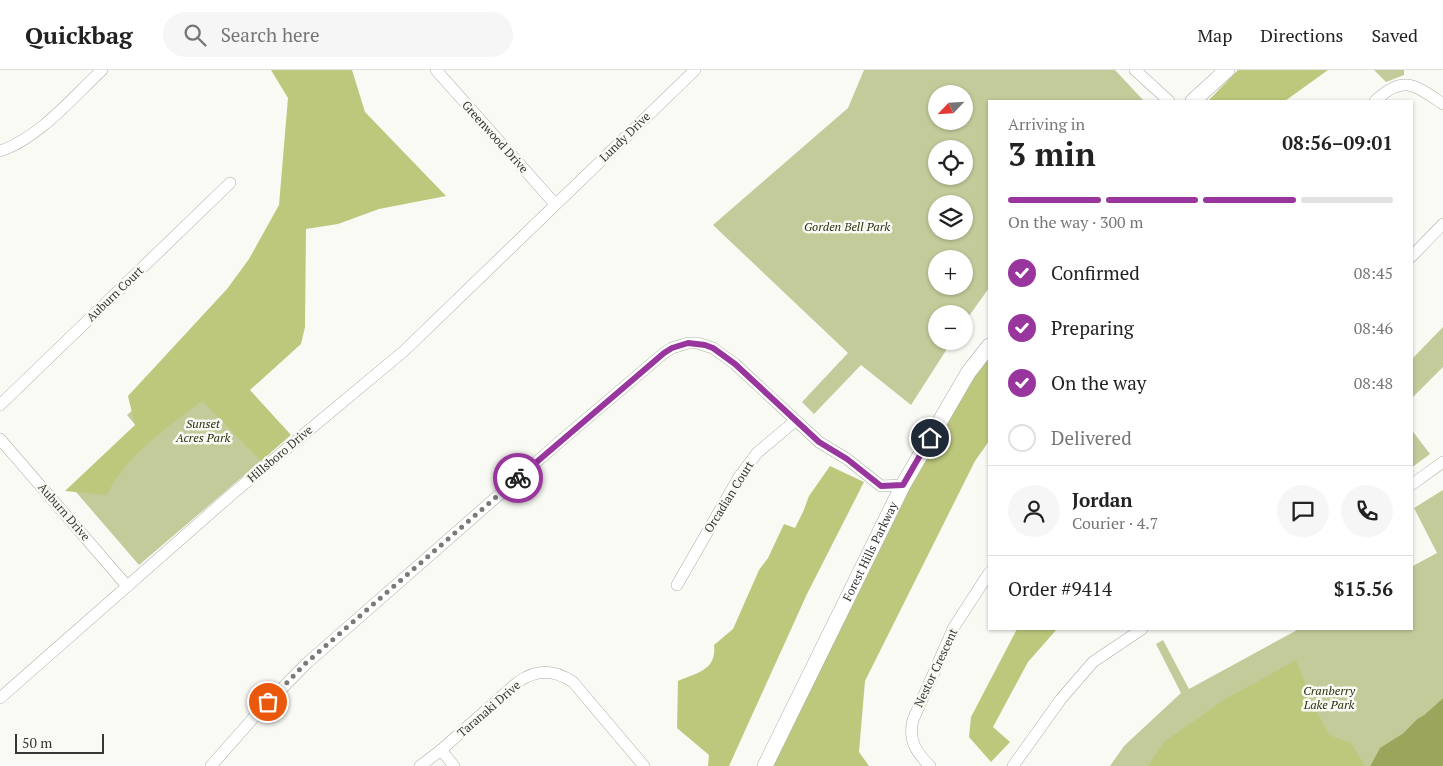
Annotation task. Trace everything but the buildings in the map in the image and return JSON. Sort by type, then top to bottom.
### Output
[{"type":"main road","points":[[1194,100],[1227,70]]},
{"type":"main road","name":"Forest Hills Parkway","points":[[765,766],[903,485],[968,373],[988,347]]},
{"type":"street","points":[[0,151],[18,143],[33,133],[102,70]]},
{"type":"street","name":"Greenwood Drive","points":[[436,70],[555,204]]},
{"type":"street","name":"Lundy Drive","points":[[555,204],[695,70]]},
{"type":"street","points":[[1135,70],[1168,100]]},
{"type":"street","points":[[1376,100],[1392,87],[1405,85],[1418,88],[1443,104]]},
{"type":"street","name":"Auburn Court","points":[[0,405],[230,183]]},
{"type":"street","name":"Hillsboro Drive","points":[[0,698],[231,495],[404,351],[555,204]]},
{"type":"street","points":[[1413,255],[1443,224]]},
{"type":"street","points":[[211,766],[306,663],[557,444],[672,348],[688,343],[713,348],[735,364],[819,442],[847,459],[881,486],[903,485]]},
{"type":"street","name":"Orcadian Court","points":[[677,585],[739,477],[757,453],[795,421]]},
{"type":"street","name":"Auburn Drive","points":[[0,439],[127,586]]},
{"type":"street","points":[[1413,484],[1443,462]]},
{"type":"street","name":"Nestor Crescent","points":[[930,766],[920,756],[912,741],[910,730],[912,720],[954,627],[988,575]]},
{"type":"street","points":[[1013,766],[1061,699],[1093,662],[1141,630]]},
{"type":"street","name":"Taranaki Drive","points":[[420,766],[441,750],[518,682],[537,672],[552,672],[573,682],[644,766]]},
{"type":"street","points":[[441,750],[454,766]]},
{"type":"green space","name":"Gorden Bell Park","points":[[864,70],[1115,70],[1143,100],[988,100],[988,289],[973,310],[973,305],[928,305],[928,350],[946,350],[911,405],[861,365],[814,414],[802,402],[848,353],[713,225],[848,108]]},
{"type":"green space","points":[[1374,70],[1404,70],[1404,75],[1386,82]]},
{"type":"green space","points":[[1443,327],[1443,367],[1413,397],[1413,358]]},
{"type":"green space","name":"Sunset Acres Park","points":[[211,344],[261,461],[139,565],[76,492],[143,434],[127,415]]},
{"type":"green space","points":[[1413,432],[1430,454],[1413,467]]},
{"type":"green space","name":"Cranberry Lake Park","points":[[1443,490],[1443,698],[1402,734],[1379,750],[1370,766],[1110,766],[1124,746],[1181,693],[1156,644],[1163,640],[1189,689],[1297,630],[1413,630],[1413,566],[1437,553],[1414,508]]},
{"type":"shaded area","points":[[271,70],[352,70],[365,112],[446,196],[379,209],[338,224],[306,229],[305,327],[301,344],[250,390],[291,435],[261,461],[202,401],[148,443],[124,468],[114,481],[107,495],[65,491],[135,425],[128,396],[227,289],[249,259],[279,205],[288,98]]},
{"type":"shaded area","points":[[1238,70],[1328,70],[1286,100],[1209,100]]},
{"type":"shaded area","points":[[988,356],[988,442],[975,461],[865,681],[859,752],[869,766],[772,766],[874,553],[960,395]]},
{"type":"shaded area","points":[[830,466],[864,482],[807,594],[729,766],[708,766],[709,755],[677,728],[678,681],[699,673],[709,665],[714,653],[714,645],[733,629],[759,570],[768,558],[784,524],[795,528],[809,496]]},
{"type":"shaded area","points":[[1016,630],[1056,630],[1028,662],[993,727],[1010,742],[991,762],[969,737],[971,717]]},
{"type":"shaded area","points":[[1296,660],[1315,708],[1329,735],[1351,743],[1365,766],[1148,766],[1164,742],[1225,699]]},
{"type":"shaded area","points":[[1443,698],[1443,766],[1370,766],[1380,748],[1402,734]]},
{"type":"way so far","points":[[268,702],[306,663],[518,478]]},
{"type":"route","points":[[518,478],[664,353],[672,348],[688,343],[697,343],[713,348],[735,364],[819,442],[847,459],[881,486],[903,485],[930,438]]}]
